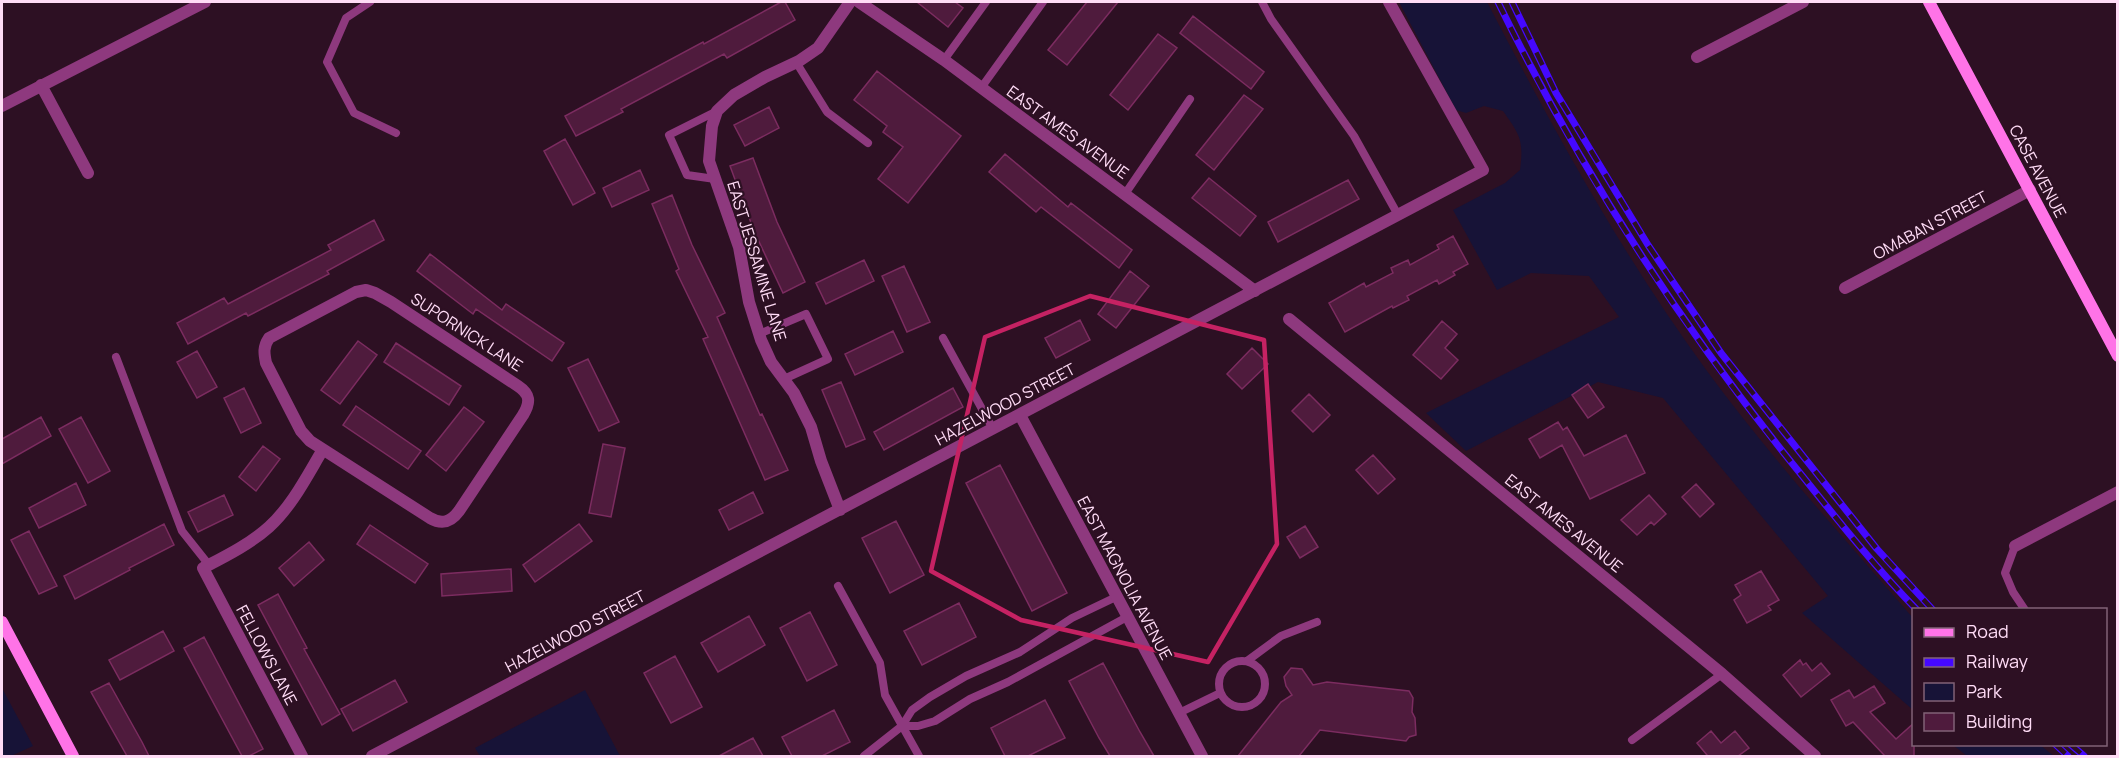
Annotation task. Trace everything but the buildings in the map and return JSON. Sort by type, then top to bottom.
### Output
[{"type":"street","points":[[2,106],[205,2]]},
{"type":"street","points":[[717,111],[734,95],[818,48],[850,2]]},
{"type":"street","name":"EAST AMES AVENUE","points":[[859,2],[944,60],[1255,291]]},
{"type":"street","name":"HAZELWOOD STREET","points":[[372,756],[1483,170],[1389,2]]},
{"type":"street","points":[[1697,57],[1803,2]]},
{"type":"street","name":"CASE AVENUE","points":[[1929,2],[2118,356]]},
{"type":"street","points":[[41,85],[88,173]]},
{"type":"street","name":"EAST JESSAMINE LANE","points":[[717,111],[712,126],[709,161],[739,247],[749,302],[771,362],[794,393],[811,426],[821,461],[840,510]]},
{"type":"street","name":"OMABAN STREET","points":[[1845,288],[2030,190]]},
{"type":"street","name":"SUPORNICK LANE","points":[[366,290],[391,302],[518,386],[529,398],[528,407],[472,492],[454,518],[446,522],[438,523],[322,451],[301,430],[263,353],[269,338],[356,292],[366,290]]},
{"type":"street","name":"EAST AMES AVENUE","points":[[1289,319],[1722,674],[1815,756]]},
{"type":"street","name":"EAST MAGNOLIA AVENUE","points":[[1020,415],[1202,756]]},
{"type":"street","points":[[206,567],[249,542],[271,525],[291,502],[322,451]]},
{"type":"street","points":[[2014,546],[2118,492]]},
{"type":"street","name":"FELLOWS LANE","points":[[206,567],[302,756]]},
{"type":"street","points":[[2,622],[73,756]]},
{"type":"lane","points":[[370,2],[346,18],[327,62],[354,114],[396,133]]},
{"type":"lane","points":[[944,60],[986,2]]},
{"type":"lane","points":[[981,88],[1043,2]]},
{"type":"lane","points":[[1262,2],[1271,19],[1354,136],[1398,215]]},
{"type":"lane","points":[[796,62],[827,112],[868,143]]},
{"type":"lane","points":[[1125,194],[1190,99]]},
{"type":"lane","points":[[715,179],[687,175],[669,135],[717,111]]},
{"type":"lane","points":[[759,334],[806,314],[828,359],[784,379]]},
{"type":"lane","points":[[943,338],[993,429]]},
{"type":"lane","points":[[116,357],[182,531],[206,567]]},
{"type":"lane","points":[[2014,546],[2006,573],[2013,592],[2024,608]]},
{"type":"lane","points":[[838,586],[880,663],[885,695],[919,756]]},
{"type":"lane","points":[[864,756],[903,726],[912,710],[930,697],[966,676],[1020,652],[1072,618],[1116,597]]},
{"type":"lane","points":[[903,726],[918,726],[935,721],[970,699],[1008,682],[1127,617]]},
{"type":"lane","points":[[1247,661],[1260,669],[1264,676],[1265,684],[1260,699],[1254,704],[1239,707],[1231,705],[1220,693],[1218,679],[1226,666],[1233,662],[1247,661],[1281,636],[1317,622]]},
{"type":"lane","points":[[1632,740],[1722,674]]},
{"type":"lane","points":[[1179,713],[1220,693]]},
{"type":"highlighted area","points":[[1090,296],[1264,340],[1277,544],[1208,662],[1021,620],[931,571],[985,337]]},
{"type":"green space","points":[[1399,2],[1487,2],[1590,191],[1676,327],[1756,435],[1912,617],[1912,709],[1802,613],[1828,596],[1663,398],[1598,382],[1466,451],[1426,413],[1619,317],[1589,276],[1531,273],[1497,290],[1453,210],[1505,183],[1520,170],[1521,144],[1503,111],[1484,106],[1466,113],[1456,110]]},
{"type":"green space","points":[[2,688],[33,746],[11,756],[2,756]]},
{"type":"green space","points":[[585,690],[620,756],[480,756],[475,748]]},
{"type":"green space","points":[[1954,746],[2041,746],[2054,756],[1967,756]]},
{"type":"railway","points":[[1498,2],[1564,128],[1637,249],[1676,308],[1804,478],[1873,562],[1915,608]]},
{"type":"railway","points":[[1512,2],[1556,93],[1648,245],[1721,353],[1877,549],[1931,608]]},
{"type":"railway","points":[[2057,746],[2068,756]]},
{"type":"railway","points":[[2072,746],[2084,756]]}]
